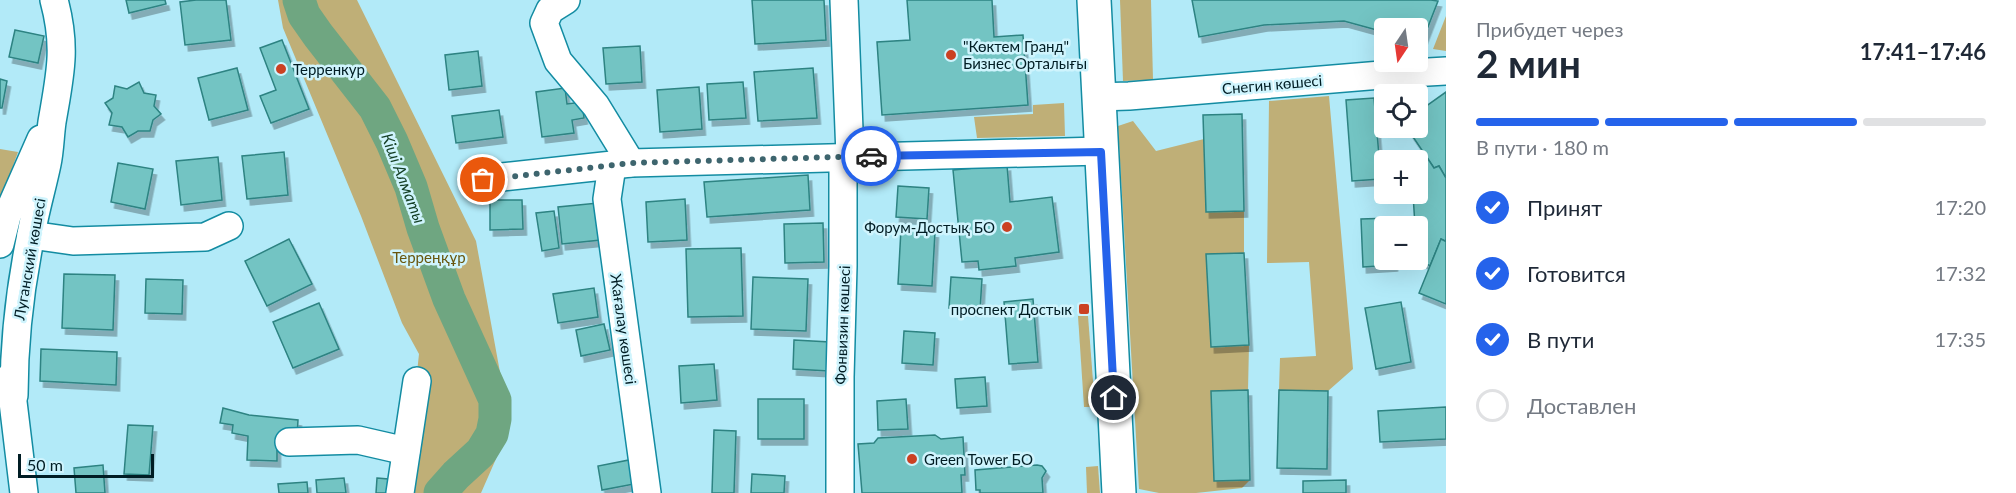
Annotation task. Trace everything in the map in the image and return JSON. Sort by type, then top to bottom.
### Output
[{"type":"main road","points":[[1094,0],[1119,493]]},
{"type":"street","name":"Луганский көшесі","points":[[14,395],[14,353],[31,235],[48,161],[62,68],[60,24],[54,0]]},
{"type":"street","points":[[566,0],[550,10],[544,23],[558,62],[596,106],[622,164]]},
{"type":"street","name":"Фонвизин көшесі","points":[[840,493],[840,377],[847,156],[844,0]]},
{"type":"street","name":"Снегин көшесі","points":[[1098,97],[1446,71]]},
{"type":"street","name":"Луганский көшесі","points":[[0,244],[7,216],[38,142],[52,123]]},
{"type":"street","points":[[483,180],[622,164],[847,156],[1101,152]]},
{"type":"street","name":"Жағалау көшесі","points":[[622,164],[607,199],[647,493]]},
{"type":"street","points":[[31,235],[73,241],[205,237],[230,226]]},
{"type":"street","name":"Луганский көшесі","points":[[0,310],[14,395],[24,493]]},
{"type":"street","points":[[400,493],[417,381]]},
{"type":"street","points":[[289,442],[358,440],[406,452]]},
{"type":"green space","name":"Терреңқұр","points":[[278,0],[357,0],[476,241],[510,427],[481,493],[404,493],[419,354],[402,323],[361,216],[283,28]]},
{"type":"green space","points":[[1120,0],[1151,0],[1153,80],[1123,81]]},
{"type":"green space","points":[[1446,16],[1446,51],[1433,49]]},
{"type":"green space","points":[[1329,96],[1353,369],[1328,391],[1279,390],[1280,358],[1316,356],[1309,262],[1267,263],[1269,101]]},
{"type":"green space","points":[[1064,103],[1065,136],[977,138],[974,117],[1033,114],[1033,105]]},
{"type":"green space","points":[[1133,121],[1156,151],[1204,139],[1206,212],[1244,211],[1244,253],[1206,255],[1211,347],[1249,345],[1248,390],[1211,391],[1214,481],[1250,480],[1242,488],[1196,493],[1159,493],[1139,489],[1118,126]]},
{"type":"green space","points":[[0,149],[18,152],[0,202]]},
{"type":"green space","points":[[1078,316],[1088,316],[1095,407],[1084,407]]},
{"type":"green space","points":[[1098,466],[1100,493],[1087,493],[1086,467]]},
{"type":"building","points":[[126,0],[165,0],[166,4],[129,13]]},
{"type":"building","points":[[226,0],[231,40],[185,45],[180,2]]},
{"type":"building","points":[[752,0],[824,0],[826,40],[755,44]]},
{"type":"building","name":"\"Көктем Гранд\" Бизнес Орталығы","points":[[907,0],[992,0],[994,37],[1023,35],[1028,105],[882,115],[877,42],[910,40]]},
{"type":"building","points":[[1192,0],[1438,1],[1428,27],[1428,18],[1374,18],[1374,29],[1344,21],[1264,25],[1199,37]]},
{"type":"building","points":[[15,30],[44,36],[38,63],[9,57]]},
{"type":"building","name":"Терренкур","points":[[282,40],[309,109],[271,123],[260,96],[276,90],[260,48]]},
{"type":"building","points":[[640,46],[642,82],[606,84],[603,48]]},
{"type":"building","points":[[478,51],[482,86],[449,90],[445,55]]},
{"type":"building","points":[[237,68],[248,110],[209,120],[198,78]]},
{"type":"building","points":[[813,68],[817,118],[758,121],[754,72]]},
{"type":"building","points":[[0,79],[7,81],[2,108],[0,108]]},
{"type":"building","points":[[139,82],[144,93],[156,95],[154,106],[161,114],[153,120],[150,131],[138,131],[128,137],[122,127],[109,125],[112,113],[105,103],[113,98],[115,86],[127,89]]},
{"type":"building","points":[[743,82],[746,118],[709,120],[707,84]]},
{"type":"building","points":[[699,87],[702,129],[660,132],[657,90]]},
{"type":"building","points":[[565,88],[567,104],[582,102],[584,118],[572,120],[574,133],[542,137],[536,92]]},
{"type":"building","points":[[1446,92],[1446,178],[1439,166],[1434,168],[1428,159],[1428,150],[1422,150],[1414,138],[1428,138],[1428,105]]},
{"type":"building","points":[[1374,98],[1374,138],[1377,138],[1378,150],[1374,150],[1374,179],[1352,181],[1346,100]]},
{"type":"building","points":[[499,110],[503,137],[456,143],[452,116]]},
{"type":"building","points":[[1242,114],[1244,211],[1206,212],[1203,115]]},
{"type":"building","points":[[284,152],[288,195],[247,199],[242,156]]},
{"type":"building","points":[[218,157],[222,200],[181,205],[176,161]]},
{"type":"building","points":[[1428,159],[1434,168],[1439,166],[1446,178],[1446,240],[1441,239],[1430,266],[1428,265],[1428,216],[1414,216],[1414,204],[1428,204]]},
{"type":"building","points":[[118,163],[153,169],[145,209],[111,202]]},
{"type":"building","name":"Форум-Достық БО","points":[[1007,165],[1010,202],[1052,197],[1059,252],[1015,258],[1016,266],[979,270],[978,261],[962,262],[953,170]]},
{"type":"building","points":[[808,175],[810,210],[707,217],[704,182]]},
{"type":"building","points":[[898,186],[929,188],[927,219],[896,217]]},
{"type":"building","points":[[685,199],[687,240],[648,242],[646,202]]},
{"type":"building","points":[[490,200],[522,200],[523,229],[490,230]]},
{"type":"building","points":[[598,203],[601,240],[562,244],[558,207]]},
{"type":"building","points":[[554,211],[559,248],[542,251],[536,213]]},
{"type":"building","points":[[1361,219],[1374,219],[1374,266],[1363,267]]},
{"type":"building","points":[[823,223],[824,262],[785,263],[784,224]]},
{"type":"building","points":[[901,229],[935,232],[932,286],[898,284]]},
{"type":"building","points":[[289,239],[312,284],[267,306],[245,261]]},
{"type":"building","points":[[1441,239],[1446,240],[1446,304],[1419,293]]},
{"type":"building","points":[[741,248],[743,316],[688,317],[686,249]]},
{"type":"building","points":[[1244,253],[1249,345],[1211,347],[1206,254]]},
{"type":"building","points":[[64,274],[115,275],[113,330],[62,328]]},
{"type":"building","points":[[753,277],[808,279],[806,331],[751,329]]},
{"type":"building","points":[[951,277],[982,279],[980,310],[949,308]]},
{"type":"building","points":[[146,279],[183,280],[182,314],[145,313]]},
{"type":"building","points":[[594,288],[598,317],[558,323],[553,294]]},
{"type":"building","points":[[1033,299],[1038,362],[1009,364],[1004,302]]},
{"type":"building","points":[[1401,302],[1411,362],[1376,369],[1365,308]]},
{"type":"building","points":[[319,303],[339,349],[293,368],[273,322]]},
{"type":"building","points":[[604,324],[610,350],[581,356],[576,330]]},
{"type":"building","points":[[904,331],[935,333],[933,365],[902,363]]},
{"type":"building","points":[[794,340],[830,342],[829,371],[793,369]]},
{"type":"building","points":[[41,349],[117,352],[116,385],[40,381]]},
{"type":"building","points":[[714,364],[717,400],[681,403],[679,366]]},
{"type":"building","points":[[985,377],[987,406],[957,408],[955,379]]},
{"type":"building","points":[[1248,390],[1250,480],[1214,481],[1211,391]]},
{"type":"building","points":[[1279,390],[1328,391],[1327,469],[1277,468]]},
{"type":"building","points":[[758,399],[804,399],[804,439],[758,439]]},
{"type":"building","points":[[906,399],[908,429],[878,430],[877,401]]},
{"type":"building","points":[[1446,407],[1446,439],[1380,442],[1378,411]]},
{"type":"building","points":[[223,408],[249,415],[298,420],[297,437],[277,436],[277,461],[247,460],[248,436],[232,433],[233,425],[220,423]]},
{"type":"building","points":[[128,425],[153,426],[149,475],[124,474]]},
{"type":"building","points":[[714,430],[736,431],[734,493],[712,493]]},
{"type":"building","name":"Green Tower БО","points":[[935,435],[941,439],[963,437],[965,475],[961,475],[962,493],[862,493],[858,444],[874,443],[878,438]]},
{"type":"building","points":[[629,460],[634,484],[602,490],[598,466]]},
{"type":"building","points":[[103,465],[105,493],[76,493],[74,468]]},
{"type":"building","points":[[1042,466],[1046,471],[1042,478],[1043,493],[980,493],[980,490],[976,490],[975,470]]},
{"type":"building","points":[[752,474],[785,476],[784,493],[751,493]]},
{"type":"building","points":[[344,478],[346,493],[317,493],[316,480]]},
{"type":"building","points":[[377,478],[400,480],[398,493],[376,493]]},
{"type":"building","points":[[1346,480],[1346,493],[1303,493],[1303,481]]},
{"type":"building","points":[[307,482],[308,493],[279,493],[278,484]]},
{"type":"waterway","name":"Кіші Алматы","points":[[299,0],[304,15],[318,35],[375,108],[392,142],[411,187],[423,228],[449,299],[495,400],[492,434],[481,452],[440,493]]},
{"type":"way so far","points":[[483,180],[631,163],[871,156]]},
{"type":"place","name":"\"Көктем Гранд\" Бизнес Орталығы","points":[[951,55]]},
{"type":"place","name":"Терренкур","points":[[281,69]]},
{"type":"place","name":"Форум-Достық БО","points":[[1007,227]]},
{"type":"place","name":"проспект Достык","points":[[1084,309]]},
{"type":"place","name":"Green Tower БО","points":[[912,459]]},
{"type":"route","points":[[871,156],[1101,152],[1114,398]]}]
